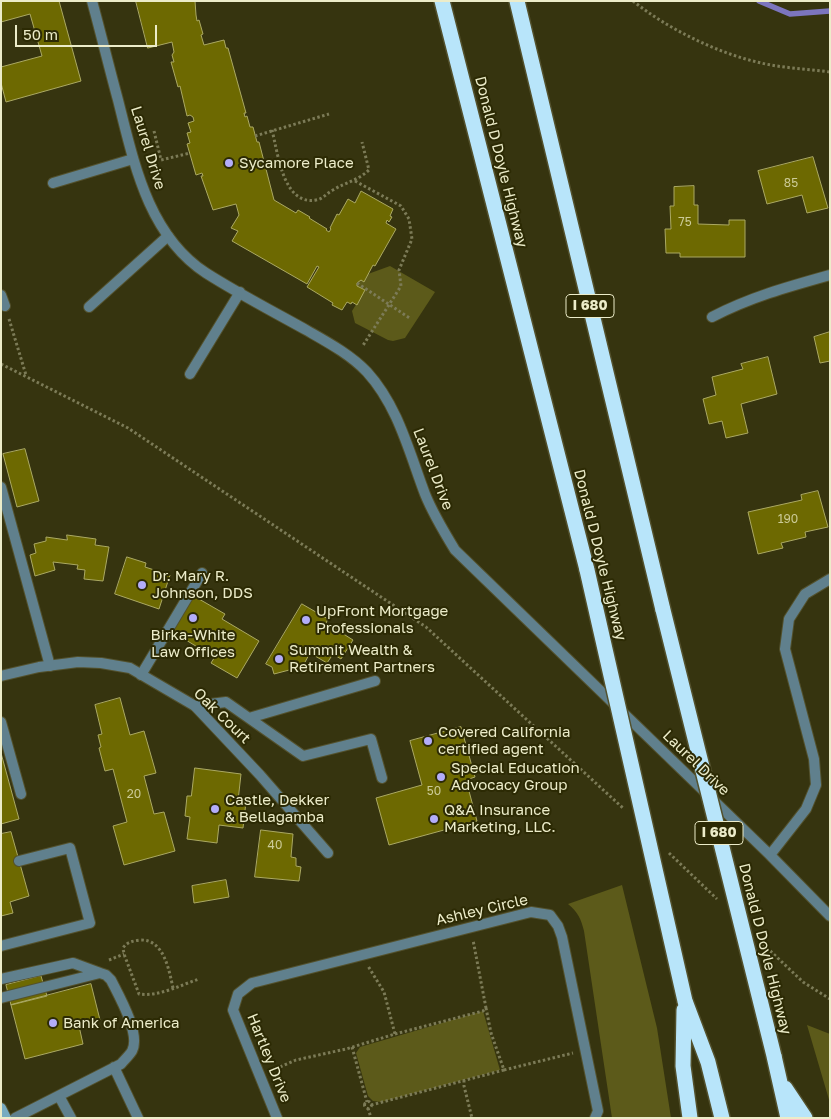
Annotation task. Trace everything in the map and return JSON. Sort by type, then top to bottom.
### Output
[{"type":"highway","name":"Donald D Doyle Highway","points":[[442,1],[587,570],[685,1001],[708,1062],[722,1118]]},
{"type":"highway","name":"Donald D Doyle Highway","points":[[517,1],[663,610],[788,1118]]},
{"type":"highway","points":[[685,1001],[683,1066],[690,1118]]},
{"type":"highway","points":[[779,1078],[805,1118]]},
{"type":"main road","points":[[1,1108],[6,1118]]},
{"type":"street","name":"Laurel Drive","points":[[92,1],[142,188],[158,221],[178,251],[206,273],[338,348],[367,372],[386,398],[402,429],[432,511],[455,550],[770,855],[830,916]]},
{"type":"street","points":[[53,184],[133,159]]},
{"type":"street","points":[[89,307],[168,236]]},
{"type":"street","points":[[712,317],[741,302],[774,290],[830,275]]},
{"type":"street","points":[[190,374],[240,292]]},
{"type":"street","points":[[1,295],[3,305]]},
{"type":"street","points":[[1,487],[50,666]]},
{"type":"street","points":[[141,674],[202,573]]},
{"type":"street","points":[[770,855],[806,809],[816,785],[814,759],[785,649],[789,619],[805,594],[830,579]]},
{"type":"street","name":"Oak Court","points":[[1,676],[78,662],[101,663],[130,668],[195,706],[260,775],[328,853]]},
{"type":"street","points":[[249,718],[375,681]]},
{"type":"street","points":[[195,706],[226,702],[303,756],[371,739],[382,778]]},
{"type":"street","points":[[1,722],[21,794]]},
{"type":"street","points":[[1,946],[90,923],[70,848],[19,861]]},
{"type":"street","name":"Ashley Circle","points":[[233,1010],[238,994],[252,983],[531,912],[550,915],[558,926],[562,937],[598,1111],[595,1118]]},
{"type":"street","points":[[1,979],[73,963],[106,975],[111,980],[133,1030],[134,1042],[132,1051],[121,1064],[15,1118]]},
{"type":"street","points":[[1,998],[100,973]]},
{"type":"street","name":"Hartley Drive","points":[[233,1010],[277,1118]]},
{"type":"street","points":[[114,1068],[138,1118]]},
{"type":"street","points":[[60,1096],[71,1118]]},
{"type":"path","points":[[633,1],[648,13],[676,29],[718,49],[760,63],[830,72]]},
{"type":"path","points":[[255,136],[329,114]]},
{"type":"path","points":[[272,130],[287,184],[295,196],[305,200],[321,199],[332,190],[355,181],[370,170],[362,142]]},
{"type":"path","points":[[154,131],[161,160],[190,153]]},
{"type":"path","points":[[355,181],[401,206],[409,219],[412,239],[399,270],[401,286],[362,347]]},
{"type":"path","points":[[357,283],[411,319]]},
{"type":"path","points":[[3,305],[26,376]]},
{"type":"path","points":[[1,364],[128,428],[426,627],[625,811]]},
{"type":"path","points":[[668,852],[717,900]]},
{"type":"path","points":[[471,927],[491,1033],[504,1070]]},
{"type":"path","points":[[173,988],[165,959],[158,946],[145,940],[134,940],[126,943],[122,948],[139,994],[149,995],[173,988],[199,979]]},
{"type":"path","points":[[760,941],[803,982],[830,999]]},
{"type":"path","points":[[361,956],[384,992],[395,1034]]},
{"type":"path","points":[[260,1075],[296,1060],[352,1047],[483,1011],[486,1008]]},
{"type":"path","points":[[352,1047],[367,1102],[365,1105],[371,1118]]},
{"type":"path","points":[[368,1108],[372,1105],[464,1080],[586,1050]]},
{"type":"path","points":[[464,1080],[472,1118]]},
{"type":"path","points":[[367,1102],[372,1105]]},
{"type":"shaded area","points":[[390,266],[435,292],[405,338],[393,341],[355,323],[352,311],[365,290],[357,286],[357,283],[361,280],[364,281],[368,274]]},
{"type":"shaded area","points":[[622,885],[657,1028],[671,1118],[612,1118],[584,931],[579,916],[568,904]]},
{"type":"shaded area","points":[[483,1011],[500,1070],[381,1102],[373,1101],[368,1096],[356,1053],[360,1047]]},
{"type":"shaded area","points":[[807,1025],[830,1034],[830,1103]]},
{"type":"building","points":[[1,1],[59,1],[81,81],[6,102],[1,83],[1,67],[42,56],[30,14],[1,22]]},
{"type":"building","name":"Sycamore Place","points":[[136,1],[195,1],[197,21],[199,20],[204,45],[224,40],[226,48],[228,48],[246,113],[244,113],[245,117],[247,116],[250,127],[253,127],[257,142],[259,142],[274,200],[296,213],[298,210],[329,232],[337,214],[339,215],[348,199],[355,203],[361,191],[393,209],[390,216],[392,217],[386,223],[396,229],[364,282],[361,280],[357,283],[357,286],[365,290],[357,305],[347,302],[342,310],[307,287],[319,267],[317,266],[307,284],[232,241],[238,231],[231,228],[239,215],[236,204],[213,210],[201,176],[203,176],[202,173],[196,175],[187,144],[190,143],[187,133],[191,132],[188,123],[194,121],[193,117],[187,116],[180,86],[178,87],[171,62],[174,62],[172,42],[148,48]]},
{"type":"building","points":[[813,157],[828,208],[807,213],[802,195],[767,204],[758,171]]},
{"type":"building","points":[[694,186],[694,205],[698,205],[698,224],[729,225],[729,220],[745,220],[745,257],[680,257],[680,253],[666,253],[665,229],[671,229],[670,206],[674,206],[674,187]]},
{"type":"building","points":[[830,332],[830,361],[820,363],[814,337]]},
{"type":"building","points":[[768,357],[777,394],[741,404],[748,433],[726,438],[722,421],[709,424],[703,399],[716,395],[712,377],[743,369],[741,364]]},
{"type":"building","points":[[25,449],[39,501],[17,507],[3,454]]},
{"type":"building","points":[[818,491],[828,527],[805,532],[806,537],[781,543],[783,548],[758,554],[748,512],[802,500],[801,495]]},
{"type":"building","points":[[67,535],[96,539],[95,545],[109,547],[103,581],[84,579],[85,570],[77,569],[78,565],[53,562],[55,570],[35,576],[30,555],[36,553],[34,544],[46,541],[46,537],[67,540]]},
{"type":"building","name":"Dr. Mary R. Johnson, DDS","points":[[127,557],[146,563],[145,567],[170,575],[159,609],[115,594]]},
{"type":"building","points":[[192,595],[225,614],[222,619],[259,641],[237,678],[211,663],[216,655],[205,648],[204,651],[171,631]]},
{"type":"building","points":[[302,604],[328,619],[326,623],[353,640],[341,659],[333,654],[327,663],[310,653],[299,673],[293,669],[274,674],[272,667],[266,664]]},
{"type":"building","points":[[120,698],[130,735],[144,731],[156,773],[144,776],[154,814],[164,812],[175,851],[124,865],[113,826],[127,822],[113,769],[105,771],[99,748],[101,747],[98,735],[102,734],[95,705]]},
{"type":"building","points":[[461,727],[475,777],[466,780],[477,821],[389,845],[376,798],[422,785],[410,741]]},
{"type":"building","points":[[1,753],[19,819],[1,824]]},
{"type":"building","name":"Castle, Dekker & Bellagamba","points":[[195,768],[241,774],[238,801],[246,802],[243,828],[219,825],[217,843],[187,839],[190,817],[185,816],[187,796],[191,796]]},
{"type":"building","points":[[261,830],[293,834],[291,857],[296,858],[296,866],[301,867],[299,881],[255,877]]},
{"type":"building","points":[[11,832],[29,896],[10,902],[13,913],[1,916],[1,834]]},
{"type":"building","points":[[226,880],[229,897],[194,903],[192,886]]},
{"type":"building","points":[[41,976],[47,996],[11,1005],[6,985]]},
{"type":"building","name":"Bank of America","points":[[91,984],[100,1020],[79,1026],[83,1044],[25,1059],[11,1005]]},
{"type":"waterway","points":[[759,1],[790,14],[830,11]]},
{"type":"place","name":"Sycamore Place","points":[[229,163]]},
{"type":"place","name":"Dr. Mary R. Johnson, DDS","points":[[142,585]]},
{"type":"place","name":"Birka-White Law Offices","points":[[193,618]]},
{"type":"place","name":"UpFront Mortgage Professionals","points":[[306,620]]},
{"type":"place","name":"Summit Wealth & Retirement Partners","points":[[279,659]]},
{"type":"place","name":"Covered California certified agent","points":[[428,741]]},
{"type":"place","name":"Special Education Advocacy Group","points":[[441,777]]},
{"type":"place","name":"Castle, Dekker & Bellagamba","points":[[215,809]]},
{"type":"place","name":"Q&A Insurance Marketing, LLC.","points":[[434,819]]},
{"type":"place","name":"Bank of America","points":[[53,1023]]}]
